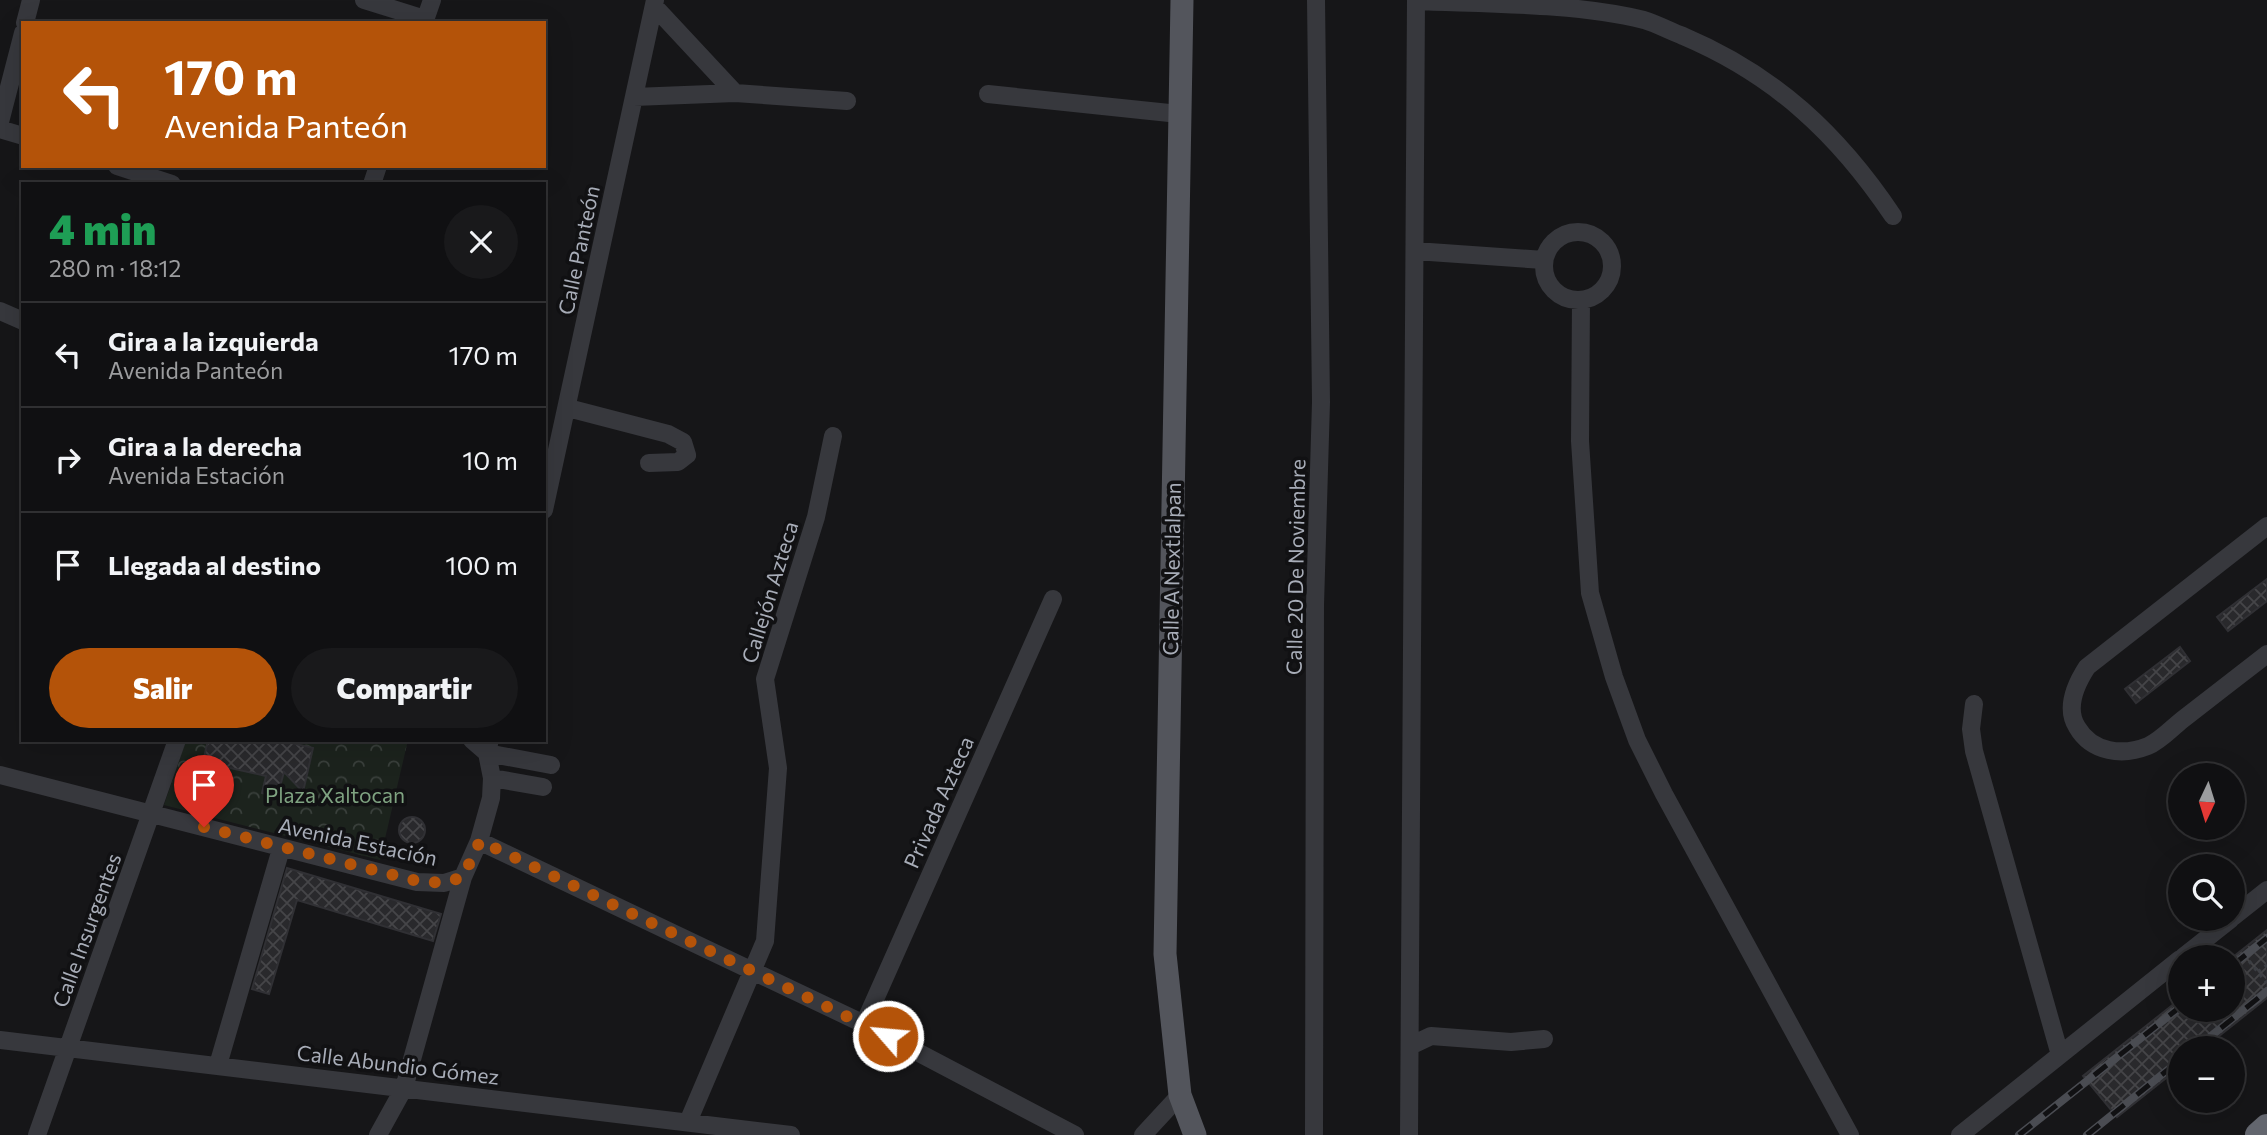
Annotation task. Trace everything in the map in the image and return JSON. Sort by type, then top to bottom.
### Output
[{"type":"highway","points":[[2258,1135],[2267,1127]]},
{"type":"main road","name":"Calle A Nextlalpan","points":[[1182,0],[1165,954],[1180,1095],[1195,1135]]},
{"type":"street","points":[[26,21],[31,0]]},
{"type":"street","points":[[365,0],[425,21],[432,0]]},
{"type":"street","name":"Calle 20 De Noviembre","points":[[1314,1135],[1315,605],[1321,402],[1316,0]]},
{"type":"street","points":[[1409,1135],[1412,1045],[1416,0],[1553,8],[1644,20],[1725,54],[1799,104],[1862,170],[1893,216]]},
{"type":"street","points":[[654,3],[735,93]]},
{"type":"street","name":"Calle Panteón","points":[[546,502],[654,3]]},
{"type":"street","points":[[0,122],[21,41]]},
{"type":"street","points":[[634,97],[735,93],[847,101]]},
{"type":"street","points":[[988,94],[1179,114]]},
{"type":"street","points":[[0,129],[21,135]]},
{"type":"street","points":[[123,168],[166,182]]},
{"type":"street","points":[[1575,231],[1591,233],[1603,242],[1611,256],[1612,271],[1606,285],[1595,295],[1581,300],[1565,298],[1553,289],[1545,275],[1544,260],[1555,241],[1575,231]]},
{"type":"street","points":[[1415,251],[1544,260]]},
{"type":"street","points":[[1581,300],[1580,441],[1590,593],[1614,677],[1637,740],[1850,1135]]},
{"type":"street","points":[[0,312],[21,320]]},
{"type":"street","points":[[568,408],[667,434],[683,442],[687,455],[678,462],[649,463]]},
{"type":"street","name":"Callejón Azteca","points":[[688,1122],[765,941],[778,768],[765,679],[816,517],[833,436]]},
{"type":"street","points":[[2267,526],[2087,667],[2076,685],[2072,708],[2076,726],[2088,741],[2103,749],[2126,752],[2150,745],[2267,654]]},
{"type":"street","name":"Privada Azteca","points":[[864,1024],[1053,599]]},
{"type":"street","points":[[1974,704],[1974,751],[2060,1055]]},
{"type":"street","name":"Calle Insurgentes","points":[[37,1135],[176,742]]},
{"type":"street","points":[[379,1135],[404,1088],[463,877],[480,841],[491,798],[489,747],[551,765]]},
{"type":"street","name":"Avenida Estación","points":[[0,775],[153,813],[281,849],[417,881],[444,883],[463,877]]},
{"type":"street","points":[[492,778],[543,787]]},
{"type":"street","points":[[480,841],[864,1024],[1075,1135]]},
{"type":"street","points":[[218,1065],[281,849]]},
{"type":"street","points":[[2245,908],[2267,890]]},
{"type":"street","points":[[2198,945],[2216,931]]},
{"type":"street","points":[[1960,1135],[2168,969]]},
{"type":"street","points":[[1412,1045],[1431,1036],[1511,1042],[1544,1039]]},
{"type":"street","name":"Calle Abundio Gómez","points":[[0,1040],[791,1135]]},
{"type":"street","points":[[1143,1135],[1180,1095]]},
{"type":"path","points":[[2249,961],[2267,983]]},
{"type":"path","points":[[2258,972],[2267,965]]},
{"type":"green space","name":"Plaza Xaltocan","points":[[185,742],[408,742],[380,860],[164,805]]},
{"type":"building","points":[[2267,579],[2267,601],[2228,631],[2217,617]]},
{"type":"building","points":[[2180,647],[2190,661],[2136,703],[2125,689]]},
{"type":"building","points":[[208,742],[288,742],[313,748],[303,792],[284,772],[277,797],[262,793],[266,776],[203,762]]},
{"type":"building","points":[[412,817],[421,821],[425,830],[421,839],[412,843],[403,839],[399,830],[403,821]]},
{"type":"building","points":[[287,868],[441,914],[433,941],[297,900],[269,994],[252,989]]},
{"type":"building","points":[[2267,930],[2267,998],[2245,1015],[2245,947]]},
{"type":"building","points":[[2168,1009],[2168,1022],[2237,1022],[2219,1036],[2168,1036],[2168,1077],[2117,1117],[2083,1076]]},
{"type":"railway","points":[[2245,955],[2267,938]]},
{"type":"railway","points":[[2211,1036],[2267,991]]},
{"type":"railway","points":[[2019,1135],[2168,1017]]},
{"type":"railway","points":[[2087,1135],[2168,1070]]},
{"type":"route","points":[[204,827],[281,849],[417,881],[444,883],[463,877],[480,841],[888,1036]]}]
